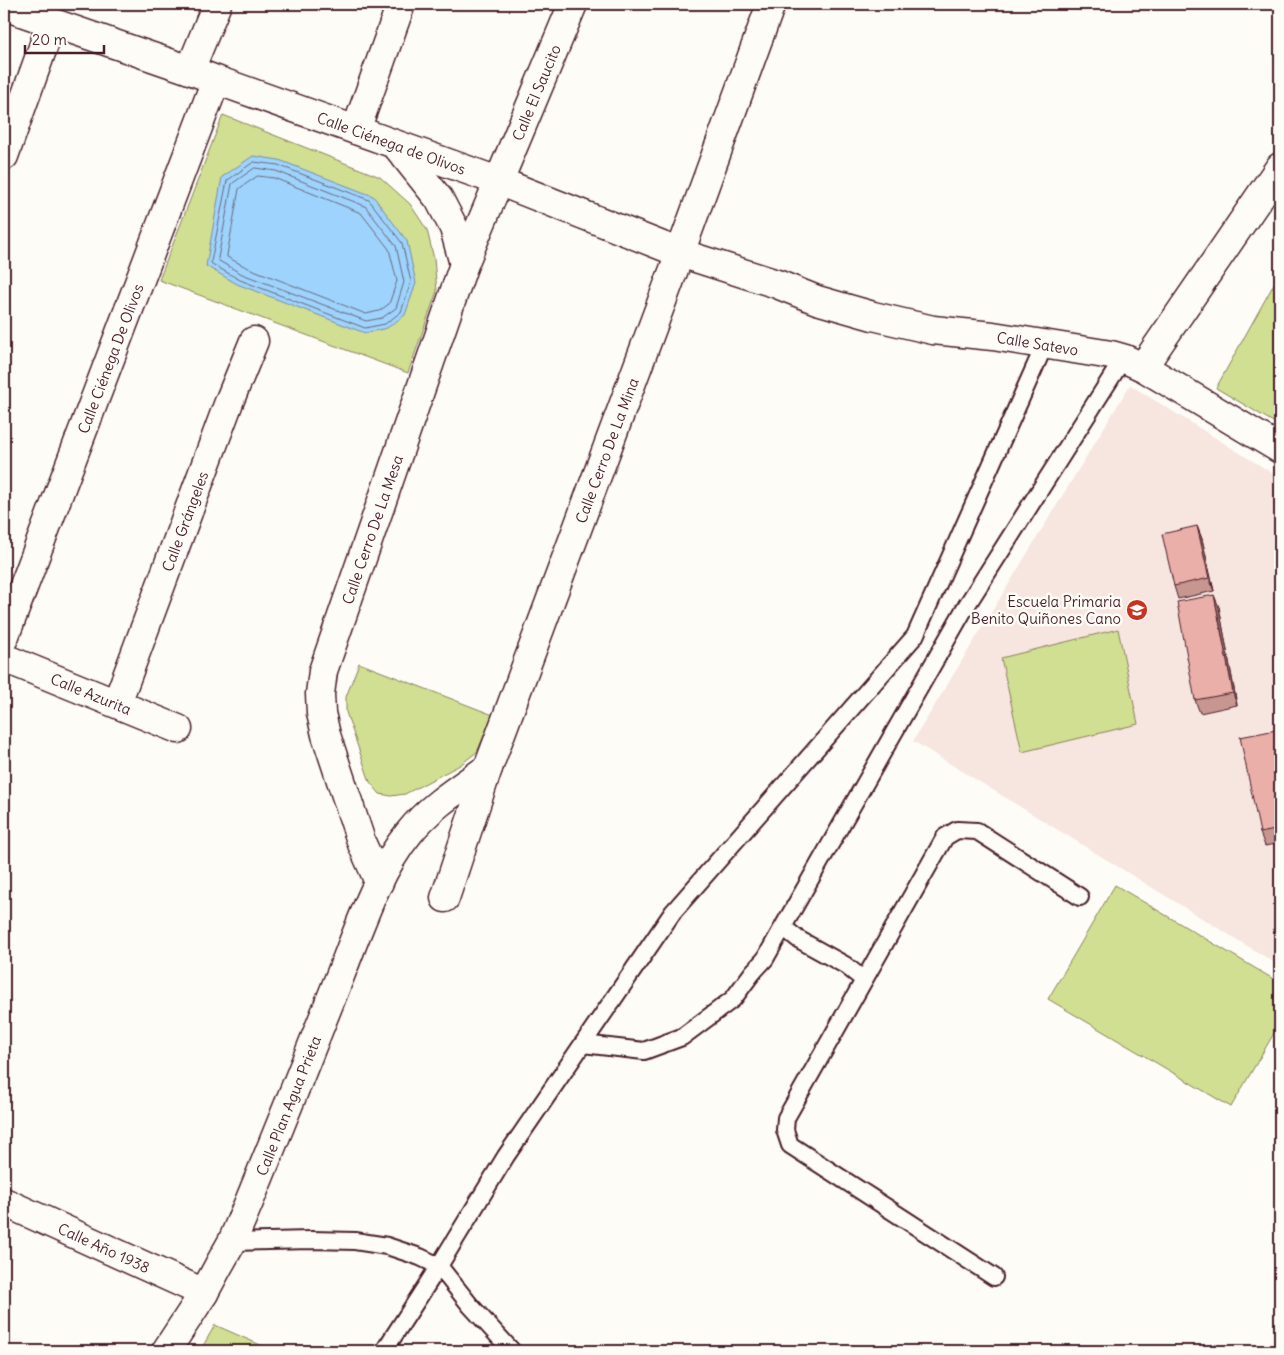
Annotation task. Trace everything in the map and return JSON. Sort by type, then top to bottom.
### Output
[{"type":"street","points":[[190,70],[216,4]]},
{"type":"street","points":[[356,130],[401,4]]},
{"type":"street","name":"Calle El Saucito","points":[[498,181],[572,4]]},
{"type":"street","name":"Calle Cerro De La Mina","points":[[445,898],[488,768],[771,4]]},
{"type":"street","name":"Calle Ciénega de Olivos","points":[[4,6],[42,14],[216,80],[498,181],[680,253],[777,284]]},
{"type":"street","points":[[4,156],[42,14]]},
{"type":"street","name":"Calle Ciénega De Olivos","points":[[4,638],[216,80]]},
{"type":"street","points":[[396,145],[439,199],[454,228],[464,264]]},
{"type":"street","points":[[1133,363],[1280,167]]},
{"type":"street","name":"Calle Cerro De La Mesa","points":[[378,882],[362,844],[326,734],[320,694],[323,671],[464,264],[498,181]]},
{"type":"street","name":"Calle Satevo","points":[[777,284],[826,302],[873,316],[933,330],[993,336],[1111,354],[1133,363],[1280,449]]},
{"type":"street","name":"Calle Grángeles","points":[[117,703],[229,402],[254,341]]},
{"type":"street","name":"Calle Azurita","points":[[4,658],[178,728]]},
{"type":"street","name":"Calle Plan Agua Prieta","points":[[166,1351],[204,1292],[232,1242],[378,882],[394,853],[409,832],[428,813],[488,768]]},
{"type":"street","name":"Calle Año 1938","points":[[4,1202],[204,1292]]},
{"type":"lane","points":[[384,1351],[439,1266],[506,1156],[673,912],[915,636],[1045,344]]},
{"type":"lane","points":[[583,1044],[644,1051],[682,1037],[733,999],[765,959],[966,608],[1133,363]]},
{"type":"lane","points":[[994,1277],[790,1145],[785,1130],[786,1118],[945,837],[957,830],[976,831],[1080,897]]},
{"type":"lane","points":[[783,927],[798,939],[845,965],[864,980]]},
{"type":"lane","points":[[232,1242],[356,1240],[386,1246],[420,1257],[439,1266],[512,1351]]},
{"type":"shaded area","name":"Escuela Primaria Benito Quiñones Cano","points":[[1130,385],[1280,478],[1280,966],[913,741]]},
{"type":"green space","points":[[223,115],[380,177],[410,204],[427,230],[434,259],[437,291],[408,373],[159,280]]},
{"type":"green space","points":[[1280,273],[1280,426],[1216,388]]},
{"type":"green space","points":[[1118,629],[1138,724],[1022,752],[1001,658]]},
{"type":"green space","points":[[359,663],[493,715],[477,752],[460,765],[405,794],[391,796],[380,794],[370,782],[346,712],[346,697]]},
{"type":"green space","points":[[1115,885],[1280,983],[1280,1023],[1231,1107],[1048,999]]},
{"type":"green space","points":[[215,1325],[274,1351],[200,1351]]},
{"type":"water","points":[[253,156],[279,160],[373,196],[407,241],[416,283],[405,315],[387,328],[365,333],[237,284],[206,266],[222,177]]},
{"type":"building","points":[[1197,526],[1209,578],[1174,586],[1162,534]]},
{"type":"building","points":[[1214,595],[1233,693],[1195,700],[1177,602]]},
{"type":"building","points":[[1276,730],[1280,751],[1280,829],[1260,833],[1240,737]]},
{"type":"place","name":"Escuela Primaria Benito Quiñones Cano","points":[[1137,610]]}]
